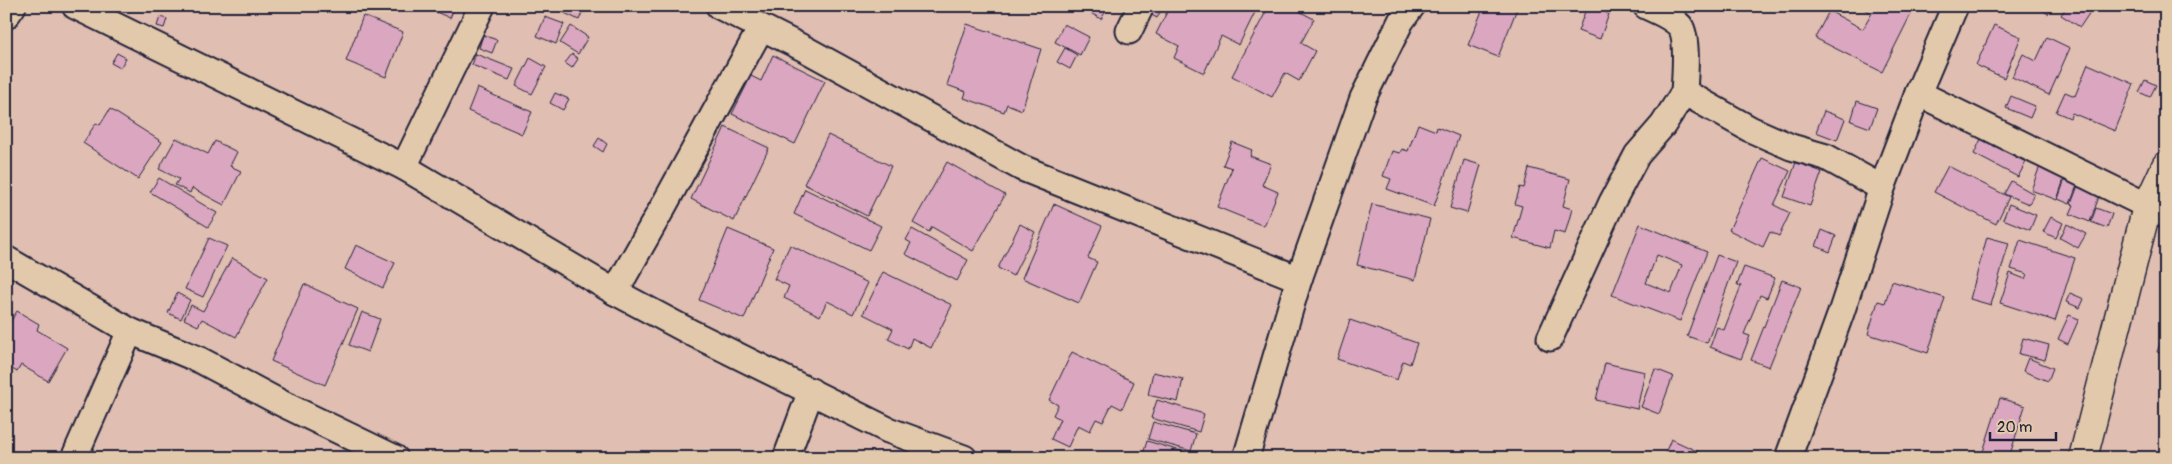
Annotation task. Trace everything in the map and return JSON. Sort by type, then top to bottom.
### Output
[{"type":"main road","points":[[2083,458],[2156,211],[2166,166]]},
{"type":"street","points":[[6,16],[12,6]]},
{"type":"street","points":[[75,6],[404,168],[615,292],[692,333],[888,430],[964,458]]},
{"type":"street","points":[[404,168],[482,6]]},
{"type":"street","points":[[719,6],[804,49],[1022,168],[1299,279]]},
{"type":"street","points":[[1129,31],[1141,6]]},
{"type":"street","points":[[1246,458],[1299,279],[1363,98],[1401,21],[1412,6]]},
{"type":"street","points":[[1550,338],[1612,202],[1637,155],[1663,125],[1684,92],[1686,58],[1681,27],[1669,17],[1646,6]]},
{"type":"street","points":[[1788,458],[1842,313],[1882,188],[1918,93],[1955,6]]},
{"type":"street","points":[[615,292],[760,28]]},
{"type":"street","points":[[1684,92],[1750,129],[1791,147],[1826,157],[1882,188]]},
{"type":"street","points":[[1918,93],[2156,211]]},
{"type":"street","points":[[6,259],[130,331],[200,360],[280,403],[395,458]]},
{"type":"street","points":[[74,458],[130,331]]},
{"type":"street","points":[[786,458],[811,391]]},
{"type":"building","points":[[430,6],[455,6],[450,18],[429,9]]},
{"type":"building","points":[[550,6],[585,6],[579,20]]},
{"type":"building","points":[[1078,6],[1109,6],[1101,19]]},
{"type":"building","points":[[1149,6],[1163,6],[1157,18],[1146,12]]},
{"type":"building","points":[[1170,6],[1258,6],[1239,45],[1221,36],[1204,73],[1174,58],[1179,46],[1156,34]]},
{"type":"building","points":[[1269,6],[1289,6],[1314,19],[1301,43],[1315,51],[1299,81],[1285,73],[1272,97],[1232,76]]},
{"type":"building","points":[[1484,6],[1518,6],[1498,57],[1468,45]]},
{"type":"building","points":[[1587,6],[1609,14],[1600,39],[1578,31]]},
{"type":"building","points":[[1859,6],[1915,6],[1882,72],[1815,38],[1829,11],[1863,29],[1872,13]]},
{"type":"building","points":[[2036,6],[2053,6],[2048,14]]},
{"type":"building","points":[[2067,6],[2094,6],[2080,27],[2061,15]]},
{"type":"building","points":[[363,16],[403,32],[386,77],[346,61]]},
{"type":"building","points":[[160,17],[167,19],[164,28],[157,26]]},
{"type":"building","points":[[545,17],[564,24],[556,44],[537,36]]},
{"type":"building","points":[[967,24],[1041,49],[1022,110],[1007,104],[1004,112],[964,98],[966,92],[947,85]]},
{"type":"building","points":[[1064,24],[1089,37],[1080,55],[1055,42]]},
{"type":"building","points":[[1994,25],[2021,37],[2004,78],[1976,65]]},
{"type":"building","points":[[571,26],[588,37],[578,54],[560,43]]},
{"type":"building","points":[[483,35],[497,40],[492,53],[479,48]]},
{"type":"building","points":[[2047,37],[2070,48],[2049,95],[2012,77],[2023,54],[2036,61]]},
{"type":"building","points":[[1065,48],[1077,55],[1070,69],[1057,62]]},
{"type":"building","points":[[117,53],[126,58],[120,68],[111,63]]},
{"type":"building","points":[[476,54],[514,69],[509,80],[472,65]]},
{"type":"building","points":[[572,54],[578,59],[572,68],[565,63]]},
{"type":"building","points":[[773,55],[825,81],[795,144],[732,114],[751,76],[761,81]]},
{"type":"building","points":[[530,58],[546,67],[532,94],[516,86]]},
{"type":"building","points":[[2088,64],[2134,84],[2115,131],[2072,113],[2070,118],[2056,112],[2065,92],[2075,96]]},
{"type":"building","points":[[2145,80],[2156,85],[2150,97],[2139,92]]},
{"type":"building","points":[[477,88],[532,112],[522,134],[468,111]]},
{"type":"building","points":[[555,93],[569,99],[563,110],[550,103]]},
{"type":"building","points":[[2011,96],[2035,106],[2030,118],[2006,108]]},
{"type":"building","points":[[1857,101],[1877,108],[1870,128],[1851,121]]},
{"type":"building","points":[[110,109],[162,142],[138,179],[83,143],[96,123],[100,125]]},
{"type":"building","points":[[1824,111],[1845,119],[1837,140],[1816,132]]},
{"type":"building","points":[[1418,124],[1436,131],[1437,127],[1459,136],[1434,206],[1387,189],[1391,179],[1383,176],[1392,151],[1400,153],[1402,149],[1408,151]]},
{"type":"building","points":[[725,127],[769,148],[734,221],[691,199]]},
{"type":"building","points":[[828,135],[891,166],[867,216],[804,184]]},
{"type":"building","points":[[176,138],[208,154],[215,141],[237,152],[230,166],[241,171],[224,205],[192,188],[190,193],[175,185],[179,179],[159,169]]},
{"type":"building","points":[[599,138],[607,144],[603,152],[594,146]]},
{"type":"building","points":[[1981,139],[2026,162],[2018,177],[1974,154]]},
{"type":"building","points":[[1232,142],[1252,150],[1250,156],[1271,164],[1262,185],[1278,192],[1264,226],[1217,207],[1232,168],[1223,165]]},
{"type":"building","points":[[1762,158],[1790,171],[1774,205],[1790,213],[1779,236],[1770,232],[1763,247],[1729,230]]},
{"type":"building","points":[[1464,160],[1481,165],[1467,213],[1450,208]]},
{"type":"building","points":[[947,162],[1005,195],[973,251],[932,227],[929,232],[913,223]]},
{"type":"building","points":[[1796,162],[1822,172],[1810,206],[1784,197]]},
{"type":"building","points":[[1948,166],[2009,197],[1996,224],[1934,192]]},
{"type":"building","points":[[2040,166],[2065,176],[2057,200],[2031,190]]},
{"type":"building","points":[[1529,168],[1570,179],[1563,206],[1572,209],[1565,234],[1554,231],[1550,248],[1513,238],[1522,206],[1515,204],[1520,187],[1524,188]]},
{"type":"building","points":[[2066,176],[2078,183],[2070,204],[2058,199]]},
{"type":"building","points":[[159,178],[217,213],[208,227],[150,192]]},
{"type":"building","points":[[2011,181],[2034,194],[2029,204],[2004,194]]},
{"type":"building","points":[[2079,183],[2101,191],[2090,222],[2070,214],[2074,205],[2071,204]]},
{"type":"building","points":[[805,189],[881,226],[869,250],[794,214]]},
{"type":"building","points":[[1054,204],[1102,226],[1088,258],[1097,262],[1079,303],[1022,278]]},
{"type":"building","points":[[1372,204],[1430,219],[1415,280],[1357,265]]},
{"type":"building","points":[[2009,204],[2036,215],[2030,230],[2003,219]]},
{"type":"building","points":[[2096,208],[2112,214],[2107,228],[2091,222]]},
{"type":"building","points":[[2051,217],[2063,223],[2056,238],[2043,232]]},
{"type":"building","points":[[1020,224],[1035,232],[1013,276],[998,268]]},
{"type":"building","points":[[1640,224],[1707,252],[1680,321],[1612,295]],"holes":[[[1657,255],[1682,265],[1671,293],[1646,283]]]},
{"type":"building","points":[[2067,224],[2086,234],[2078,248],[2060,238]]},
{"type":"building","points":[[728,229],[773,248],[744,319],[699,300]]},
{"type":"building","points":[[912,229],[968,260],[957,281],[905,254],[911,243],[906,240]]},
{"type":"building","points":[[1822,230],[1836,236],[1830,252],[1816,246]]},
{"type":"building","points":[[1987,237],[2009,243],[1991,305],[1970,299]]},
{"type":"building","points":[[209,238],[227,246],[203,297],[185,289]]},
{"type":"building","points":[[2020,240],[2075,258],[2055,321],[2000,303],[2010,273],[2025,279],[2027,274],[2011,269]]},
{"type":"building","points":[[356,245],[395,263],[383,288],[345,269]]},
{"type":"building","points":[[790,245],[868,283],[853,314],[827,301],[820,316],[784,298],[789,286],[774,279]]},
{"type":"building","points":[[1717,255],[1736,262],[1707,343],[1687,336]]},
{"type":"building","points":[[232,258],[268,278],[236,337],[202,319],[198,326],[184,319],[191,305],[203,311]]},
{"type":"building","points":[[1744,267],[1775,278],[1767,298],[1760,295],[1744,334],[1750,336],[1741,359],[1710,347],[1717,327],[1724,330],[1741,286],[1737,285]]},
{"type":"building","points":[[883,272],[952,305],[931,348],[912,338],[908,349],[888,339],[893,329],[863,314]]},
{"type":"building","points":[[1782,280],[1801,287],[1769,367],[1751,360]]},
{"type":"building","points":[[1892,281],[1945,298],[1928,353],[1868,334],[1878,301],[1885,303]]},
{"type":"building","points":[[304,284],[358,309],[325,385],[271,361]]},
{"type":"building","points":[[177,293],[190,300],[181,319],[168,313]]},
{"type":"building","points":[[2070,293],[2084,299],[2080,308],[2066,302]]},
{"type":"building","points":[[17,311],[39,324],[37,330],[67,348],[48,381],[21,365],[17,372],[6,365],[6,329]]},
{"type":"building","points":[[362,312],[380,319],[368,352],[349,345]]},
{"type":"building","points":[[2069,315],[2079,319],[2068,344],[2058,339]]},
{"type":"building","points":[[1350,320],[1417,343],[1410,364],[1403,361],[1397,380],[1337,359]]},
{"type":"building","points":[[2023,338],[2049,345],[2045,360],[2019,354]]},
{"type":"building","points":[[2161,341],[2166,343],[2166,354],[2157,352]]},
{"type":"building","points":[[1072,352],[1134,382],[1122,409],[1112,404],[1103,422],[1096,419],[1090,431],[1078,425],[1068,447],[1051,439],[1060,419],[1053,415],[1058,405],[1049,400]]},
{"type":"building","points":[[2028,358],[2053,368],[2048,381],[2023,371]]},
{"type":"building","points":[[1605,363],[1645,372],[1637,409],[1596,400]]},
{"type":"building","points":[[1655,369],[1673,376],[1659,414],[1641,407]]},
{"type":"building","points":[[1153,372],[1183,379],[1178,402],[1148,395]]},
{"type":"building","points":[[2000,398],[2025,406],[2009,458],[1981,458]]},
{"type":"building","points":[[1157,400],[1204,414],[1199,432],[1151,418]]},
{"type":"building","points":[[1153,422],[1196,434],[1191,451],[1148,439]]},
{"type":"building","points":[[1671,439],[1712,458],[1663,458]]},
{"type":"building","points":[[1147,441],[1194,455],[1193,458],[1142,458]]}]
